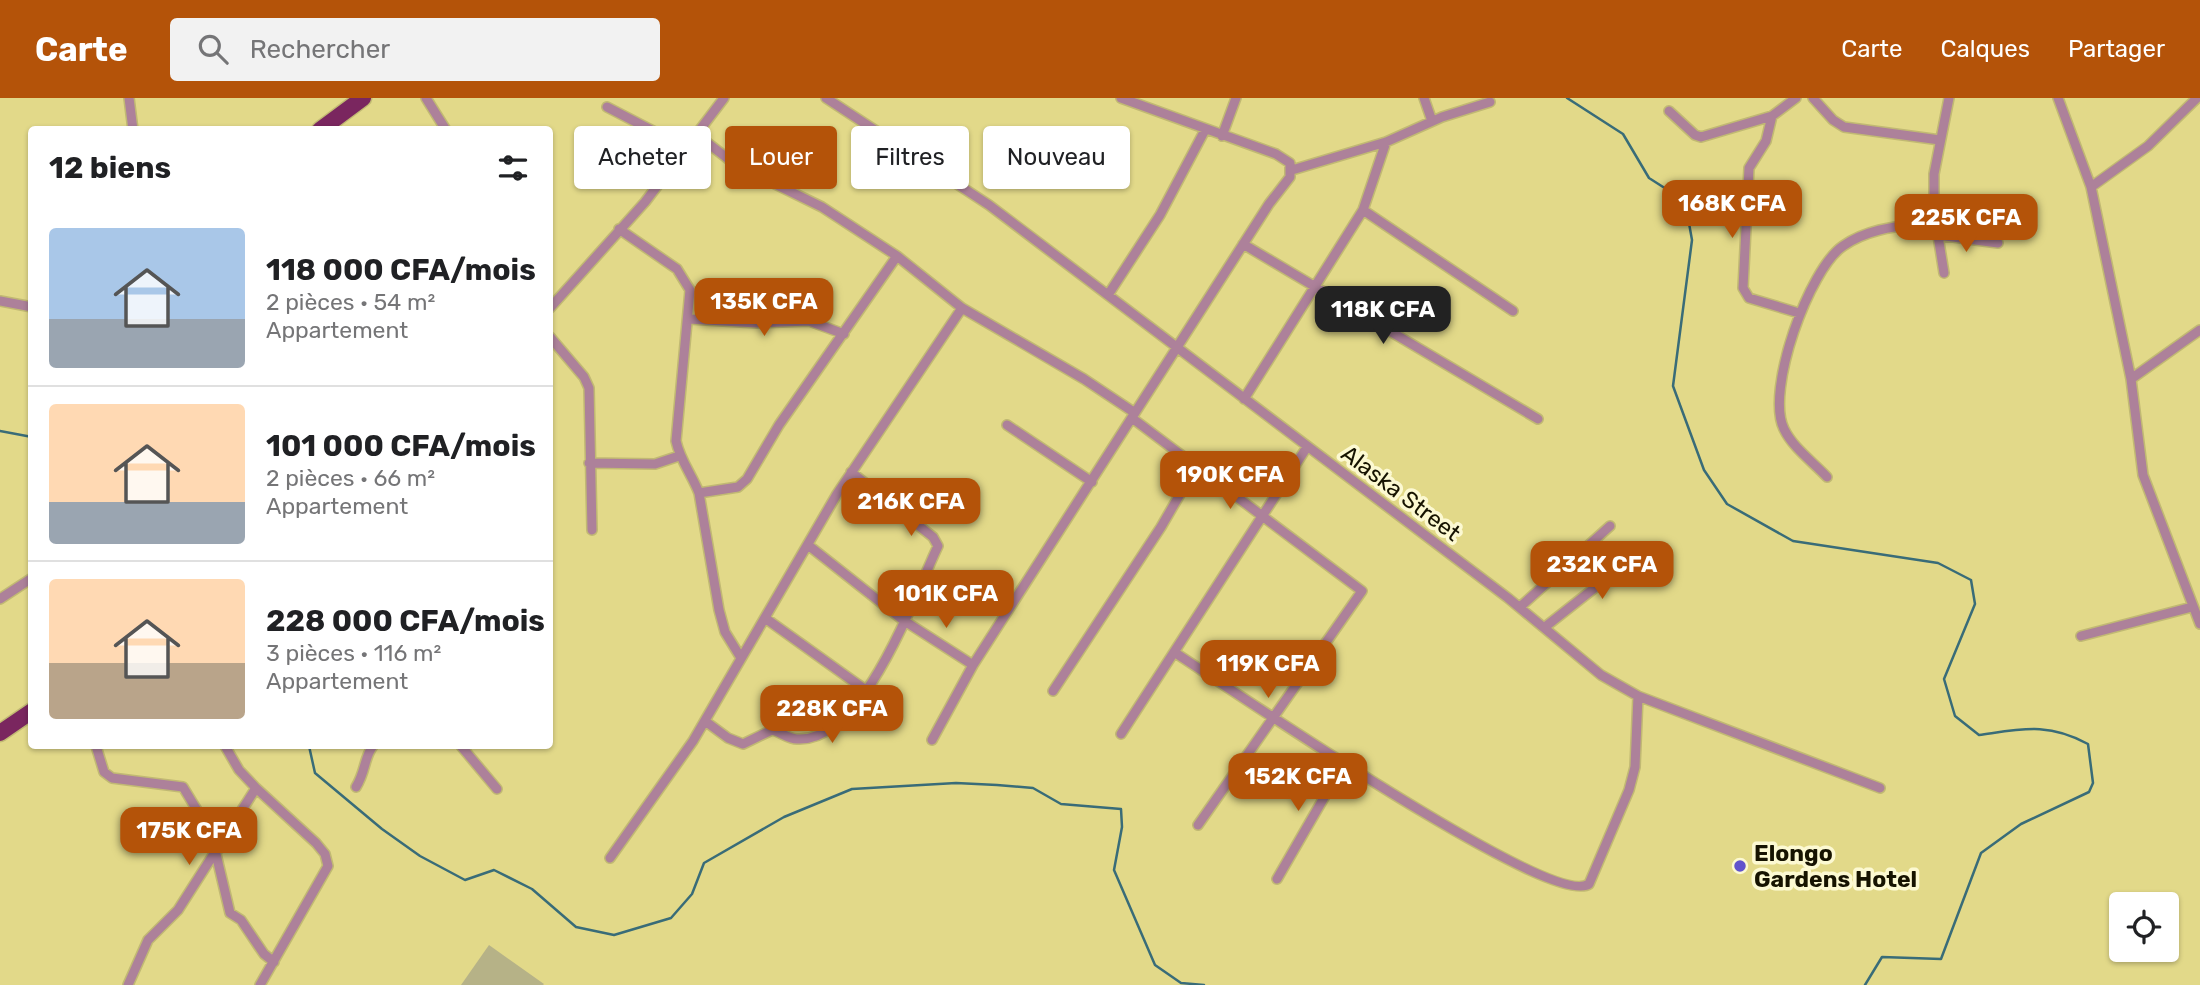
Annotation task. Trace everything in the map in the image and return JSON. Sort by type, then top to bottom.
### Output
[{"type":"highway","points":[[314,126],[354,100]]},
{"type":"highway","points":[[325,126],[354,100]]},
{"type":"highway","points":[[0,733],[28,714]]},
{"type":"street","points":[[128,98],[132,126]]},
{"type":"street","points":[[426,98],[444,126]]},
{"type":"street","points":[[702,126],[724,98]]},
{"type":"street","name":"Alaska Street","points":[[826,98],[989,205],[1520,607],[1601,675],[1638,696],[1880,788]]},
{"type":"street","points":[[932,740],[973,665],[1243,244],[1290,177],[1290,163],[1276,153],[1121,98]]},
{"type":"street","points":[[1222,136],[1236,98]]},
{"type":"street","points":[[1424,98],[1432,121]]},
{"type":"street","points":[[1669,111],[1695,135],[1701,137],[1772,116],[1796,98]]},
{"type":"street","points":[[1813,98],[1833,120],[1844,127],[1940,140]]},
{"type":"street","points":[[1944,273],[1936,221],[1934,174],[1949,98]]},
{"type":"street","points":[[2058,98],[2091,187],[2131,379],[2143,475],[2200,624]]},
{"type":"street","points":[[2091,187],[2148,146],[2197,98]]},
{"type":"street","points":[[1292,170],[1386,142],[1432,121],[1490,102]]},
{"type":"street","points":[[607,107],[644,126]]},
{"type":"street","points":[[1772,116],[1766,141],[1749,168],[1743,288],[1749,298],[1799,313]]},
{"type":"street","points":[[1108,295],[1160,215],[1205,130]]},
{"type":"street","points":[[1244,399],[1363,210],[1386,142]]},
{"type":"street","points":[[711,146],[736,166],[822,207],[897,257],[962,308],[1074,373],[1362,591],[1198,825]]},
{"type":"street","points":[[553,305],[653,189]]},
{"type":"street","points":[[1363,210],[1513,311]]},
{"type":"street","points":[[1827,477],[1796,446],[1781,419],[1789,344],[1799,313],[1830,256],[1843,246],[1878,229],[1936,221]]},
{"type":"street","points":[[620,229],[677,269],[690,290],[676,427],[679,456],[691,472],[699,493],[719,610],[725,632],[741,658]]},
{"type":"street","points":[[1938,235],[1998,243]]},
{"type":"street","points":[[1243,244],[1538,419]]},
{"type":"street","points":[[699,493],[738,486],[747,480],[779,425],[897,257]]},
{"type":"street","points":[[0,301],[28,306]]},
{"type":"street","points":[[610,858],[705,721],[851,472],[962,308]]},
{"type":"street","points":[[689,319],[757,323],[809,321],[844,334]]},
{"type":"street","points":[[2131,379],[2200,330]]},
{"type":"street","points":[[553,340],[584,376],[589,388],[592,530]]},
{"type":"street","points":[[1007,425],[1092,482]]},
{"type":"street","points":[[1121,734],[1307,447]]},
{"type":"street","points":[[589,463],[655,464],[679,456]]},
{"type":"street","points":[[1053,691],[1161,527],[1197,465]]},
{"type":"street","points":[[705,721],[743,744],[772,730],[800,740],[837,726],[867,691],[885,663],[938,546],[937,541],[851,472]]},
{"type":"street","points":[[1520,607],[1610,526]]},
{"type":"street","points":[[808,545],[903,621],[973,665]]},
{"type":"street","points":[[1545,627],[1640,552]]},
{"type":"street","points":[[0,598],[28,580]]},
{"type":"street","points":[[2081,636],[2192,607]]},
{"type":"street","points":[[765,618],[867,691]]},
{"type":"street","points":[[1174,652],[1344,763],[1497,856],[1539,876],[1584,888],[1596,870],[1629,790],[1638,742],[1638,696]]},
{"type":"street","points":[[97,749],[104,772],[112,778],[183,787],[218,851],[230,913],[241,920],[264,954],[274,962]]},
{"type":"street","points":[[227,749],[239,769],[256,788],[297,822],[327,859],[328,866],[260,985]]},
{"type":"street","points":[[356,787],[368,764],[366,755],[371,749]]},
{"type":"street","points":[[464,749],[497,789]]},
{"type":"street","points":[[1277,879],[1344,763]]},
{"type":"street","points":[[128,985],[148,940],[178,910],[256,788]]},
{"type":"shaded area","points":[[489,945],[544,984],[461,985]]},
{"type":"waterway","points":[[1567,98],[1623,134],[1649,178],[1685,201],[1692,240],[1673,386],[1704,470],[1727,504],[1793,541],[1938,563],[1971,580],[1975,604],[1944,679],[1955,716],[1979,735],[2035,729],[2060,732],[2088,744],[2093,783],[2089,792],[2021,824],[1981,853],[1941,959],[1882,957],[1865,985]]},
{"type":"waterway","points":[[0,431],[28,436]]},
{"type":"waterway","points":[[310,749],[315,773],[382,829],[420,856],[465,880],[494,870],[532,889],[576,927],[614,935],[671,918],[692,894],[704,863],[784,817],[852,789],[956,783],[997,785],[1033,788],[1061,804],[1121,809],[1122,827],[1114,870],[1155,965],[1181,983],[1204,985]]},
{"type":"place","name":"Elongo Gardens Hotel","points":[[1740,866]]}]
